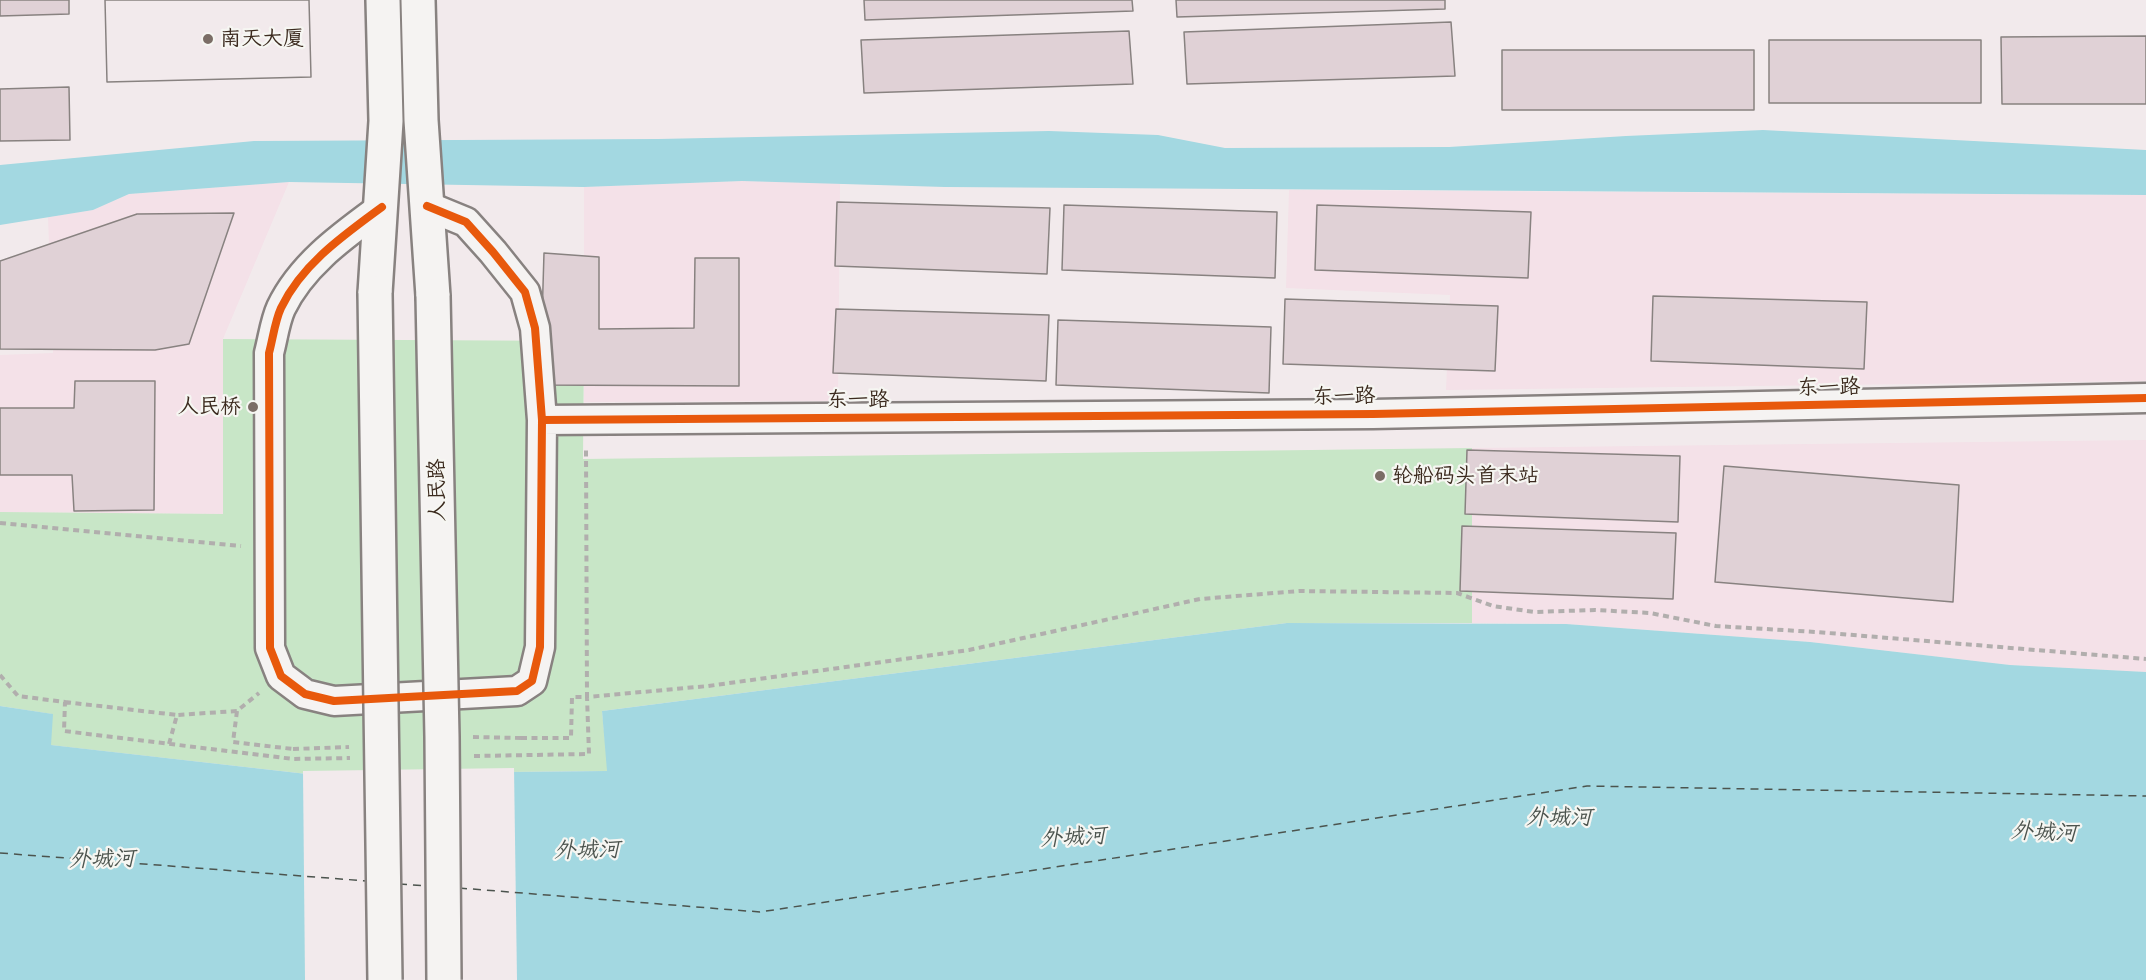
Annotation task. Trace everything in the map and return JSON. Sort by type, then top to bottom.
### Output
[{"type":"main road","points":[[383,0],[386,121],[375,293],[385,980]]},
{"type":"main road","name":"人民路","points":[[418,0],[421,120],[433,296],[442,737],[444,980]]},
{"type":"street","points":[[382,207],[336,241],[299,278],[280,309],[269,352],[270,648],[281,676],[305,694],[334,701],[517,691],[532,681],[540,647],[542,420],[536,328],[525,291],[466,222],[427,206]]},
{"type":"street","name":"东一路","points":[[542,420],[1385,414],[2146,398]]},
{"type":"path","points":[[471,756],[589,754],[586,419]]},
{"type":"path","points":[[0,523],[269,549]]},
{"type":"path","points":[[442,737],[572,738],[572,697],[708,686],[969,650],[1200,599],[1299,591],[1457,593],[1493,606],[1534,612],[1595,610],[1650,614],[1716,627],[1816,632],[2146,659]]},
{"type":"path","points":[[0,675],[18,696],[177,715],[237,711],[281,676]]},
{"type":"path","points":[[65,702],[64,731],[293,759],[352,758]]},
{"type":"path","points":[[237,711],[233,742],[293,749],[382,746]]},
{"type":"path","points":[[169,744],[177,715]]},
{"type":"shaded area","points":[[742,181],[840,183],[838,401],[584,402],[584,187]]},
{"type":"shaded area","points":[[289,182],[223,339],[223,514],[0,512],[0,355],[53,353],[48,217],[93,210],[129,194]]},
{"type":"shaded area","points":[[1289,190],[2146,195],[2146,381],[1446,390],[1450,295],[1286,288]]},
{"type":"shaded area","points":[[2146,440],[2146,672],[2010,665],[1810,642],[1566,624],[1472,623],[1472,448]]},
{"type":"green space","points":[[223,339],[584,341],[583,459],[1472,448],[1472,623],[1287,623],[602,711],[608,771],[307,774],[50,745],[52,714],[0,706],[0,512],[223,514]]},
{"type":"water","points":[[1763,130],[2146,150],[2146,195],[945,187],[742,181],[584,187],[289,182],[129,194],[93,210],[0,225],[0,165],[254,141],[658,139],[1049,131],[1158,135],[1225,148],[1449,147]]},
{"type":"water","name":"外城河","points":[[1287,623],[1566,624],[1810,642],[2010,665],[2146,672],[2146,980],[0,980],[0,706],[53,714],[51,745],[307,774],[607,771],[602,711]]},
{"type":"pier","points":[[514,768],[517,980],[305,980],[303,771]]},
{"type":"building","points":[[0,0],[69,0],[69,14],[0,16]]},
{"type":"building","name":"南天大厦","points":[[105,0],[309,0],[311,77],[107,82]]},
{"type":"building","name":"南天大厦","points":[[105,0],[309,0],[311,77],[107,82]]},
{"type":"building","points":[[864,0],[1132,0],[1133,11],[865,20]]},
{"type":"building","points":[[1176,0],[1445,0],[1445,9],[1177,17]]},
{"type":"building","points":[[1451,22],[1455,76],[1187,84],[1184,32]]},
{"type":"building","points":[[1129,31],[1133,84],[864,93],[861,40]]},
{"type":"building","points":[[2146,36],[2146,104],[2002,104],[2001,37]]},
{"type":"building","points":[[1769,40],[1981,40],[1981,103],[1769,103]]},
{"type":"building","points":[[1502,50],[1754,50],[1754,110],[1502,110]]},
{"type":"building","points":[[69,87],[70,140],[0,141],[0,89]]},
{"type":"building","points":[[837,202],[1050,208],[1047,274],[835,266]]},
{"type":"building","points":[[1064,205],[1277,212],[1275,278],[1062,270]]},
{"type":"building","points":[[1317,205],[1531,212],[1528,278],[1315,270]]},
{"type":"building","points":[[234,213],[189,344],[155,350],[0,349],[0,261],[137,214]]},
{"type":"building","points":[[544,253],[599,257],[599,329],[694,328],[695,258],[739,258],[739,386],[540,385]]},
{"type":"building","points":[[1653,296],[1867,302],[1864,369],[1651,361]]},
{"type":"building","points":[[1285,299],[1498,306],[1495,371],[1283,364]]},
{"type":"building","points":[[836,309],[1049,315],[1046,381],[833,373]]},
{"type":"building","points":[[1058,320],[1271,327],[1269,393],[1056,385]]},
{"type":"building","points":[[75,381],[155,381],[154,510],[74,511],[72,475],[0,475],[0,408],[74,408]]},
{"type":"building","points":[[1467,450],[1680,456],[1678,522],[1465,514]]},
{"type":"building","points":[[1724,466],[1959,485],[1953,602],[1715,582]]},
{"type":"building","points":[[1462,526],[1676,533],[1673,599],[1460,591]]},
{"type":"ferry route","points":[[459,888],[760,912],[1587,786],[2146,796]]},
{"type":"ferry route","points":[[0,853],[367,881]]},
{"type":"ferry route","points":[[399,884],[427,886]]},
{"type":"cycle path","points":[[382,207],[325,252],[300,278],[281,308],[269,353],[270,648],[281,676],[305,694],[334,701],[517,691],[532,681],[540,647],[542,420],[535,328],[525,292],[493,252],[466,222],[427,206]]},
{"type":"cycle path","points":[[542,420],[1373,414],[2146,398]]},
{"type":"place","name":"南天大厦","points":[[208,39]]},
{"type":"place","name":"人民桥","points":[[253,407]]},
{"type":"place","name":"轮船码头首末站","points":[[1380,476]]}]
